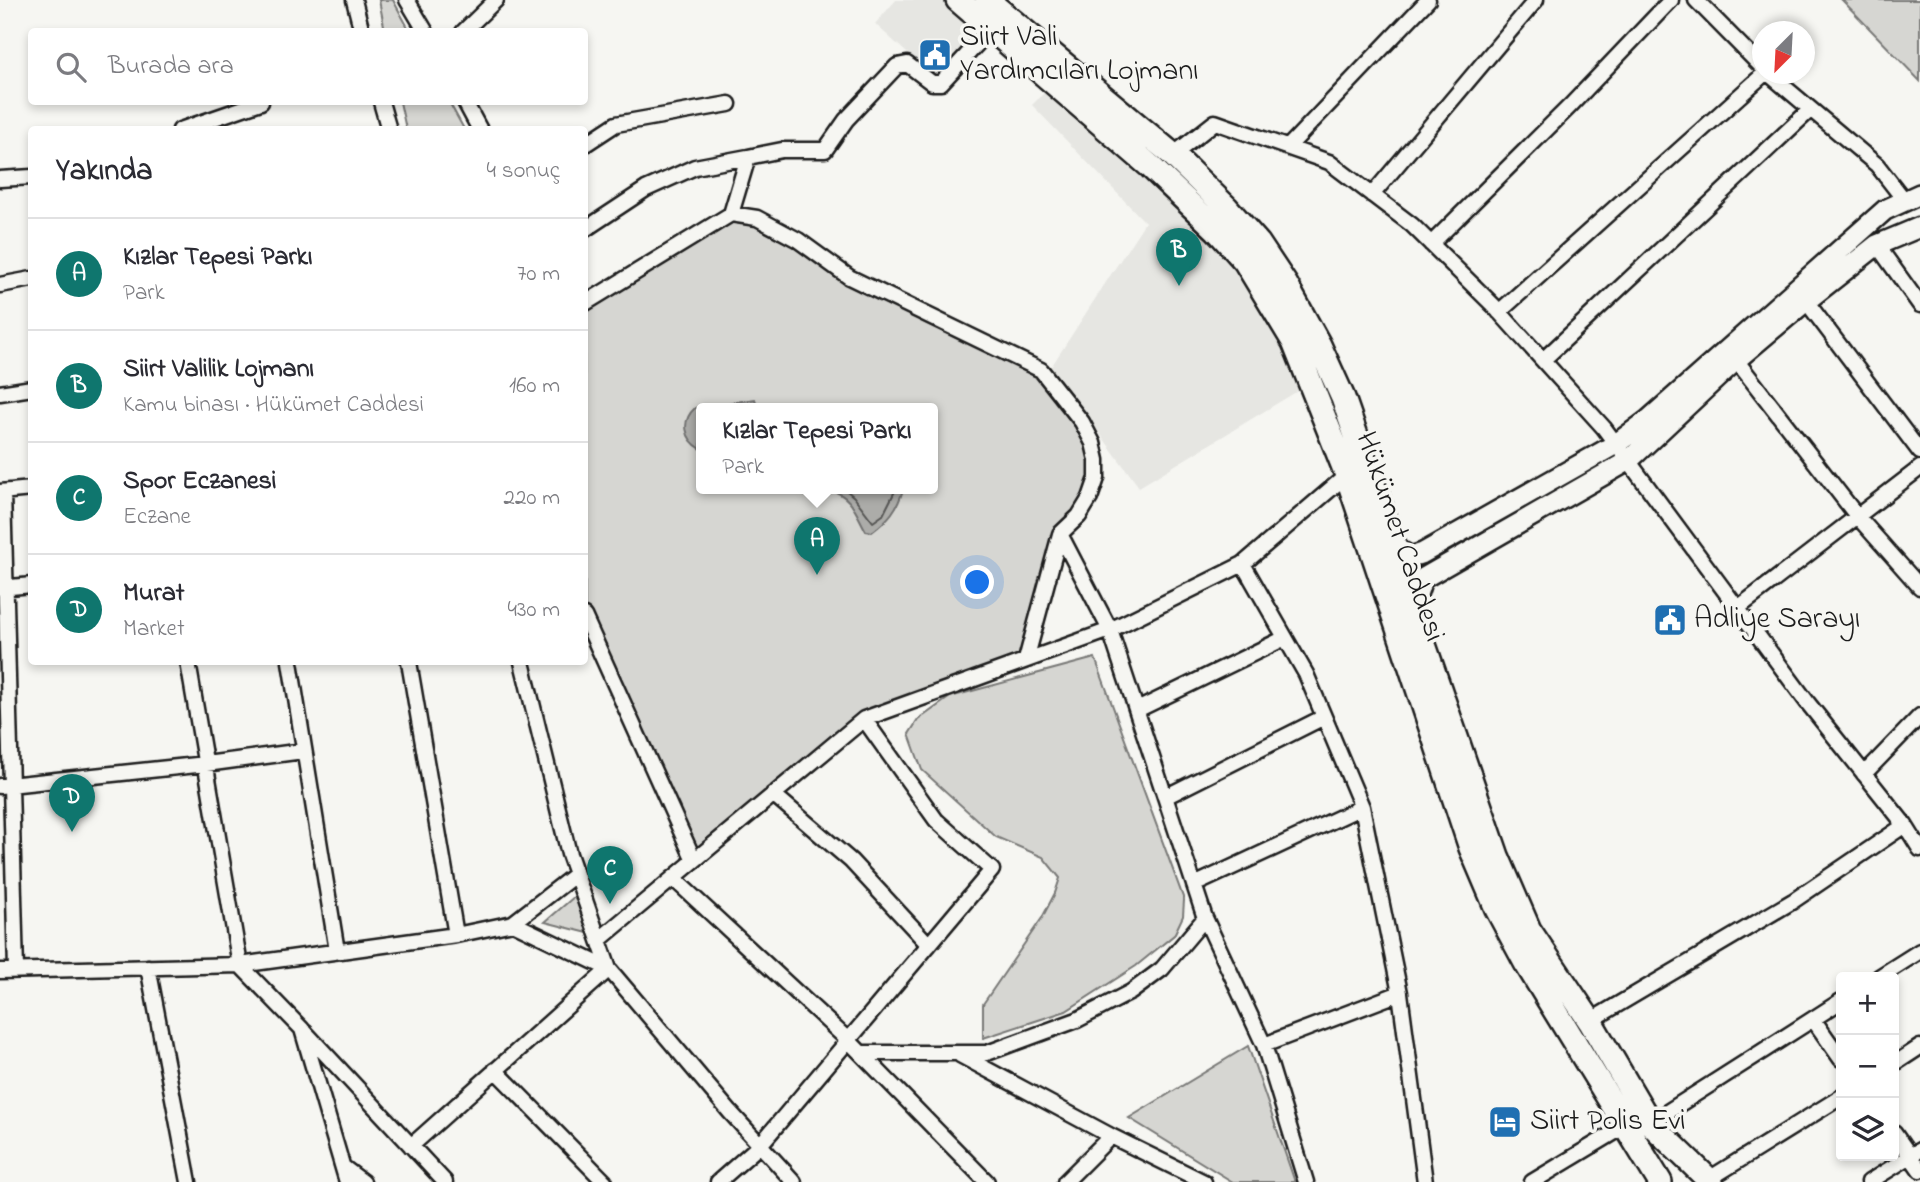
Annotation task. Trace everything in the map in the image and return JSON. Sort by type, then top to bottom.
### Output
[{"type":"main road","name":"Hükümet Caddesi","points":[[958,0],[1152,167],[1217,230],[1245,261],[1294,341],[1347,475],[1471,848],[1497,909],[1526,963],[1660,1182]]},
{"type":"main road","points":[[987,0],[1173,155],[1258,243],[1286,285],[1319,345],[1343,398],[1395,548],[1412,610],[1497,856],[1529,930],[1590,1021],[1650,1122],[1710,1180]]},
{"type":"street","points":[[354,0],[361,28]]},
{"type":"street","points":[[407,0],[424,28]]},
{"type":"street","points":[[467,28],[496,0]]},
{"type":"street","points":[[1289,147],[1428,0]]},
{"type":"street","points":[[1373,195],[1536,0]]},
{"type":"street","points":[[1431,244],[1570,106],[1671,0]]},
{"type":"street","points":[[1696,0],[1752,57]]},
{"type":"street","points":[[588,227],[646,190],[695,167],[782,150],[825,150],[846,120],[897,66],[907,64],[932,83],[941,83],[990,30]]},
{"type":"street","points":[[1499,312],[1755,84]]},
{"type":"street","points":[[1395,548],[1411,556],[1423,553],[1616,444],[1657,412],[1885,210],[1912,197],[1778,84]]},
{"type":"street","points":[[588,142],[617,124],[729,104]]},
{"type":"street","points":[[209,125],[254,105]]},
{"type":"street","points":[[382,105],[388,126]]},
{"type":"street","points":[[467,105],[478,126]]},
{"type":"street","points":[[1543,360],[1810,110]]},
{"type":"street","points":[[1173,155],[1215,122],[1329,162],[1412,225],[1499,312],[1616,444],[1807,702],[1905,825],[1920,849]]},
{"type":"street","points":[[731,214],[748,158]]},
{"type":"street","points":[[0,179],[28,177]]},
{"type":"street","points":[[588,302],[731,214],[757,218],[798,240],[849,277],[1041,370],[1082,422],[1093,443],[1097,478],[1090,498],[1079,516],[1059,534],[1026,660]]},
{"type":"street","points":[[1412,610],[1422,579],[1628,461],[1736,360],[1806,301],[1877,245],[1920,227]]},
{"type":"street","points":[[1877,245],[1920,305]]},
{"type":"street","points":[[0,285],[28,280]]},
{"type":"street","points":[[1806,301],[1920,452]]},
{"type":"street","points":[[1736,360],[1857,516],[1920,587]]},
{"type":"street","points":[[0,393],[28,389]]},
{"type":"street","points":[[1738,608],[1920,468]]},
{"type":"street","points":[[599,940],[864,719],[1110,630],[1243,564],[1347,475]]},
{"type":"street","points":[[16,970],[6,786],[1,492],[28,489]]},
{"type":"street","points":[[1059,534],[1110,630],[1205,918],[1264,1045],[1306,1182]]},
{"type":"street","points":[[1243,564],[1306,674],[1362,807],[1400,993],[1425,1182]]},
{"type":"street","points":[[3,587],[28,584]]},
{"type":"street","points":[[588,626],[694,860]]},
{"type":"street","points":[[1137,710],[1285,638]]},
{"type":"street","points":[[189,665],[240,965],[445,1182]]},
{"type":"street","points":[[290,665],[337,951]]},
{"type":"street","points":[[410,665],[456,935]]},
{"type":"street","points":[[523,665],[569,854],[609,969],[730,1112],[794,1182]]},
{"type":"street","points":[[1864,774],[1920,716]]},
{"type":"street","points":[[1165,797],[1324,717]]},
{"type":"street","points":[[718,1182],[760,1145],[992,870],[936,820],[864,719]]},
{"type":"street","points":[[6,786],[303,751]]},
{"type":"street","points":[[773,794],[851,861],[929,945]]},
{"type":"street","points":[[1194,885],[1362,807]]},
{"type":"street","points":[[1590,1021],[1793,901],[1905,825]]},
{"type":"street","points":[[0,971],[240,965],[456,935],[513,923],[576,874]]},
{"type":"street","points":[[673,878],[849,1041],[987,1182]]},
{"type":"street","points":[[861,1053],[987,1053],[1077,1020],[1131,992],[1162,969],[1205,918]]},
{"type":"street","points":[[513,923],[609,969]]},
{"type":"street","points":[[1887,972],[1920,951]]},
{"type":"street","points":[[148,967],[189,1182]]},
{"type":"street","points":[[411,1146],[609,969]]},
{"type":"street","points":[[1264,1045],[1400,993]]},
{"type":"street","points":[[1650,1122],[1836,1004]]},
{"type":"street","points":[[1813,1019],[1836,1052]]},
{"type":"street","points":[[302,1029],[347,1182]]},
{"type":"street","points":[[1899,1061],[1920,1047]]},
{"type":"street","points":[[958,1054],[1201,1181]]},
{"type":"street","points":[[495,1070],[605,1182]]},
{"type":"street","points":[[1710,1180],[1839,1098]]},
{"type":"street","points":[[1532,1182],[1552,1177],[1625,1126]]},
{"type":"street","points":[[1065,1182],[1111,1136]]},
{"type":"street","points":[[1899,1138],[1915,1153],[1920,1170]]},
{"type":"street","points":[[1869,1182],[1915,1153]]},
{"type":"street","points":[[344,1167],[363,1182]]},
{"type":"shaded area","points":[[379,0],[393,0],[408,28],[384,28]]},
{"type":"shaded area","name":"Siirt Vali Yardımcıları Lojmanı","points":[[896,0],[950,0],[983,30],[938,81],[875,24]]},
{"type":"shaded area","points":[[1842,0],[1920,0],[1920,81]]},
{"type":"shaded area","points":[[1051,86],[1242,266],[1306,386],[1139,487],[1051,367],[1145,222],[1032,105]]},
{"type":"shaded area","points":[[401,105],[451,105],[462,126],[405,126]]},
{"type":"shaded area","points":[[731,214],[757,218],[849,277],[1041,370],[1082,422],[1097,478],[1060,534],[1026,660],[864,719],[694,860],[588,623],[588,302]]},
{"type":"shaded area","points":[[1095,658],[1184,900],[1183,916],[1174,935],[1136,966],[1066,1011],[983,1038],[983,1004],[1042,918],[1060,878],[1043,857],[996,837],[922,770],[909,734],[918,720],[950,697]]},
{"type":"shaded area","points":[[575,896],[588,933],[545,922]]},
{"type":"shaded area","points":[[1248,1046],[1295,1182],[1233,1182],[1129,1118]]},
{"type":"water","points":[[755,399],[756,403],[728,403]]},
{"type":"water","points":[[695,408],[696,446],[686,430],[688,418]]},
{"type":"water","points":[[840,494],[901,494],[892,514],[872,532],[866,531],[856,511]]},
{"type":"place","name":"Siirt Vali Yardımcıları Lojmanı","points":[[935,55]]},
{"type":"place","name":"Siirt Valilik Lojmanı","points":[[1179,286]]},
{"type":"place","name":"Kızlar Tepesi Parkı","points":[[817,575]]},
{"type":"place","name":"Adliye Sarayı","points":[[1670,620]]},
{"type":"place","name":"Murat","points":[[72,832]]},
{"type":"place","name":"Spor Eczanesi","points":[[610,904]]},
{"type":"place","name":"Siirt Polis Evi","points":[[1505,1122]]}]
